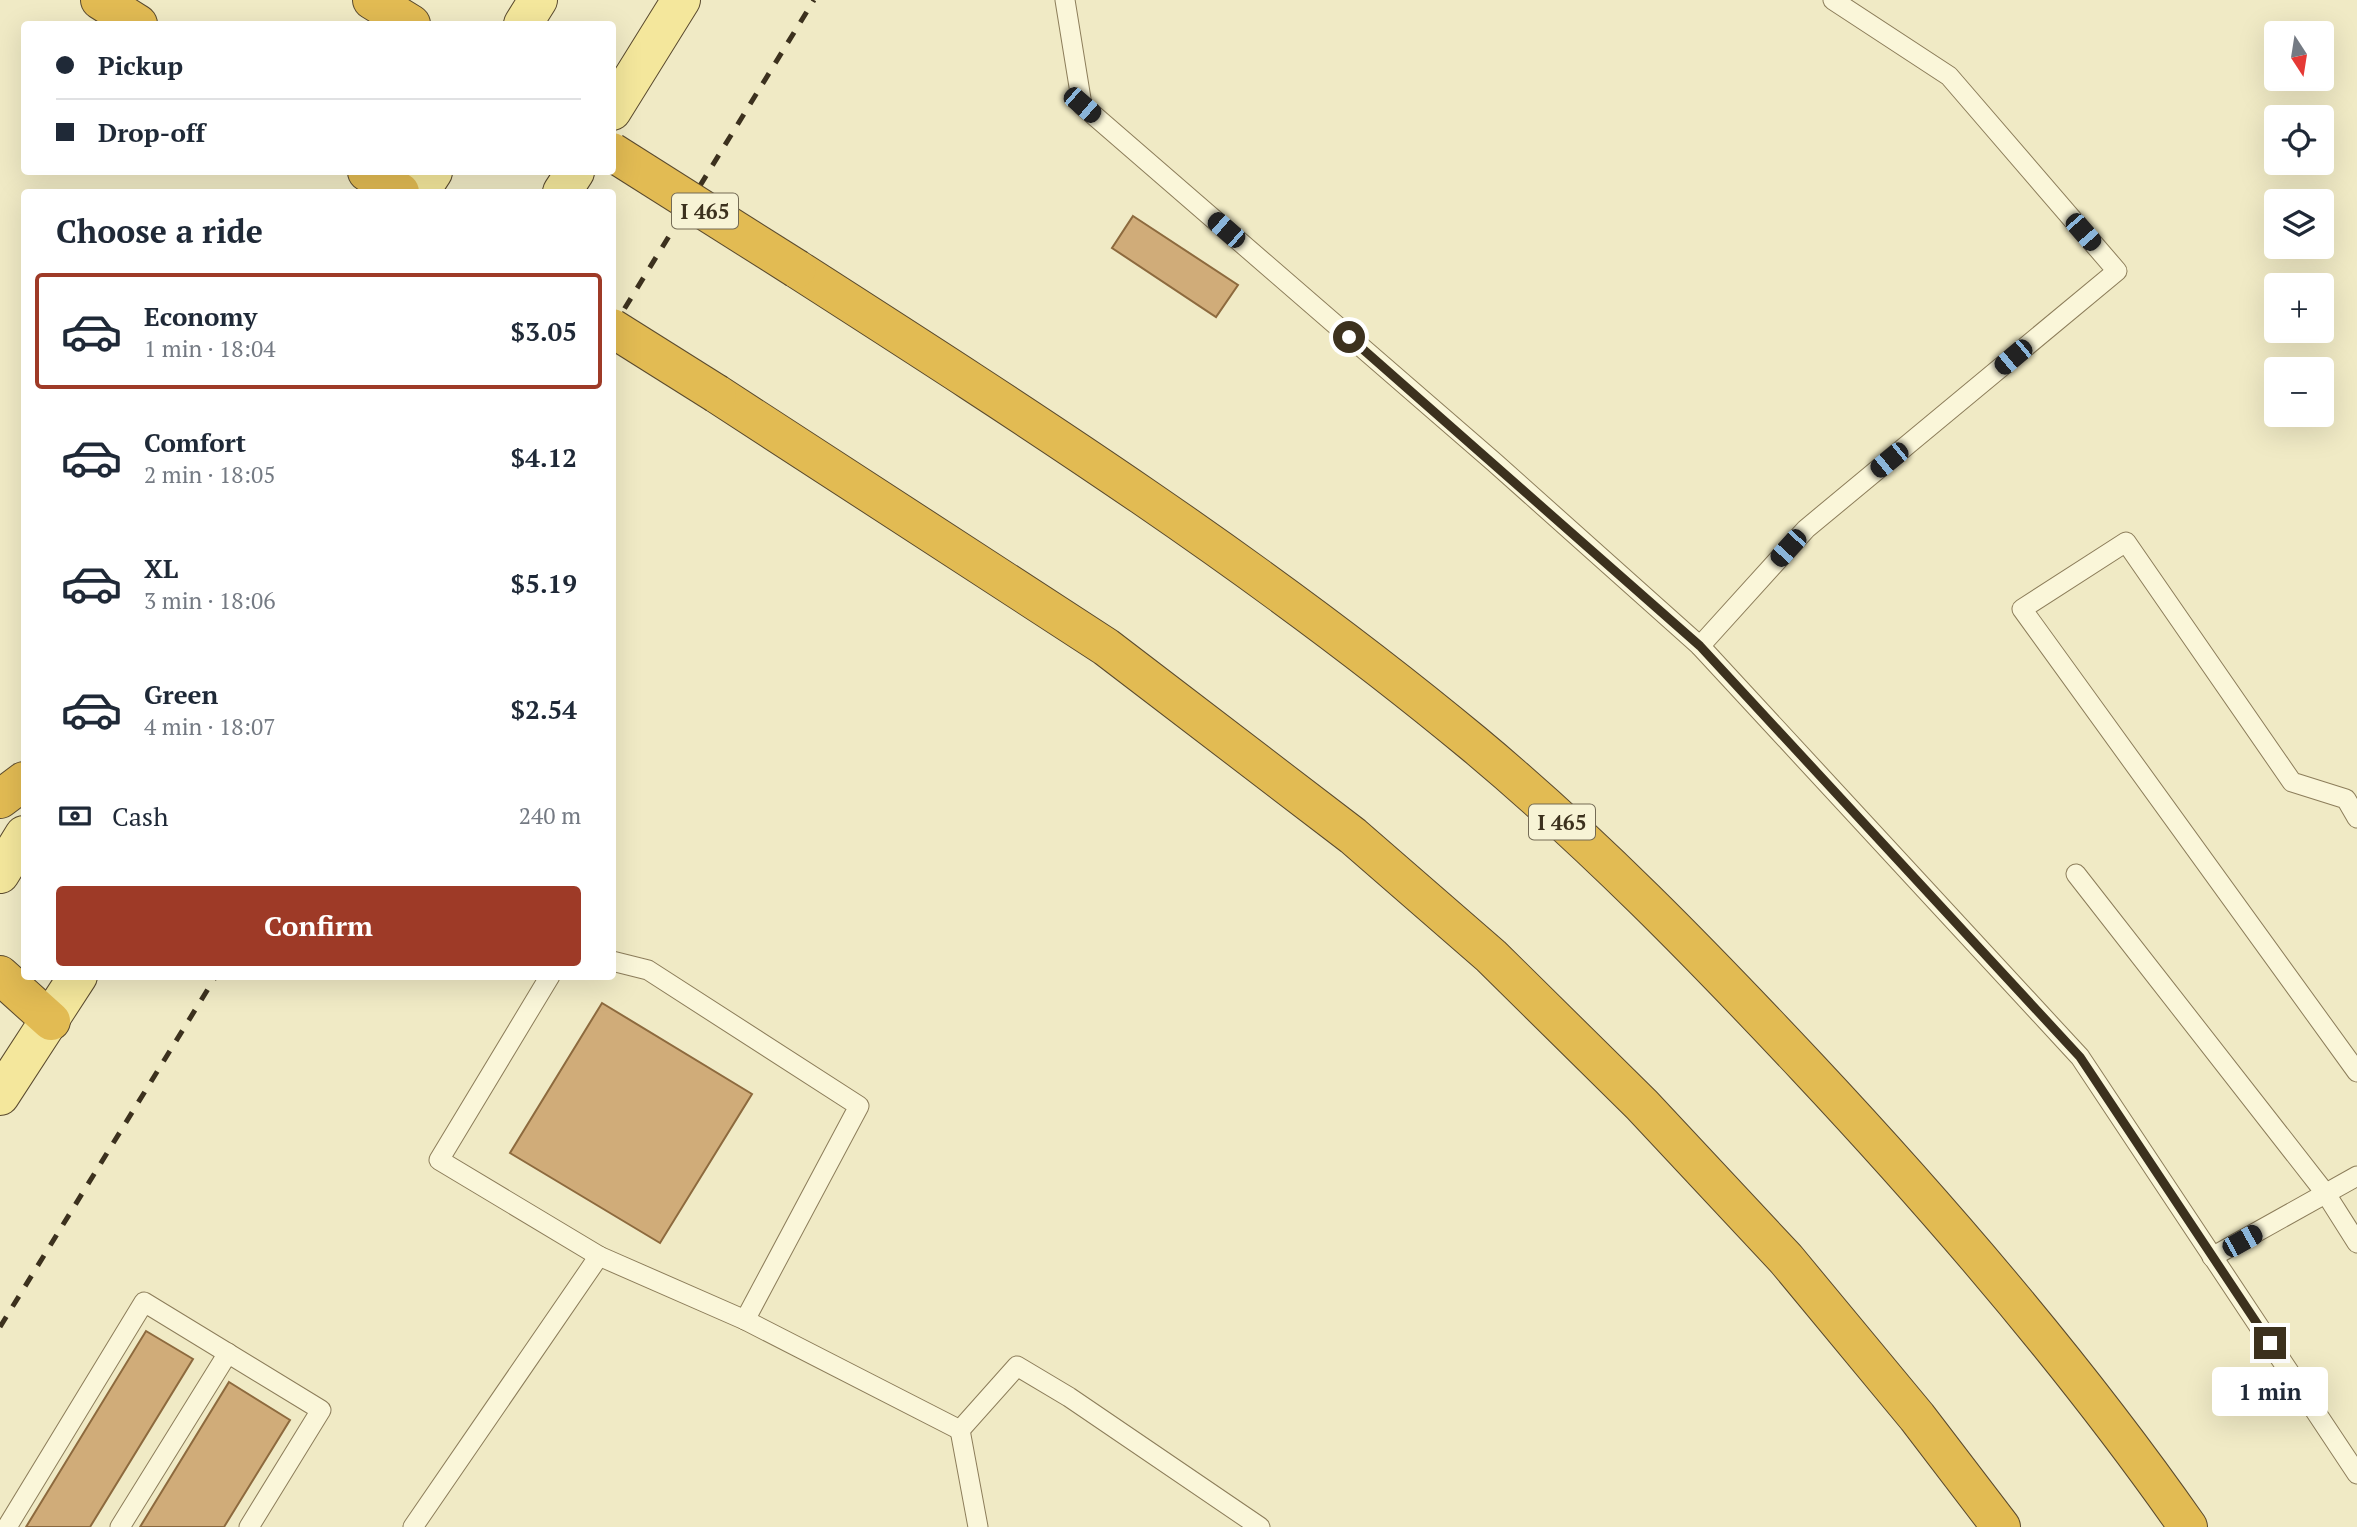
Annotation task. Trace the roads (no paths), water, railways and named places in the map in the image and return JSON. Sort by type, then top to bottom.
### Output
[{"type":"highway","points":[[100,0],[133,21]]},
{"type":"highway","points":[[372,0],[406,21]]},
{"type":"highway","name":"I 465","points":[[616,155],[797,269],[1180,521],[1349,645],[1454,728],[1601,857],[1752,1008],[1902,1168],[2040,1332],[2188,1527]]},
{"type":"highway","points":[[372,175],[395,189]]},
{"type":"highway","points":[[616,331],[1106,647],[1353,836],[1491,957],[1642,1105],[1786,1259],[1917,1417],[2001,1527]]},
{"type":"highway","points":[[0,799],[21,783]]},
{"type":"highway","points":[[0,975],[51,1021]]},
{"type":"highway","points":[[0,1003],[51,1021]]},
{"type":"main road","points":[[525,21],[538,0]]},
{"type":"main road","points":[[616,105],[681,0]]},
{"type":"main road","points":[[0,874],[21,840]]},
{"type":"main road","points":[[0,1096],[76,980]]},
{"type":"lane","points":[[1065,0],[1082,105],[1494,461],[1700,646],[2080,1057],[2357,1474]]},
{"type":"lane","points":[[1700,646],[1806,528],[2117,271],[1949,76],[1833,0]]},
{"type":"lane","points":[[2357,818],[2346,799],[2292,782],[2126,542],[2022,609],[2357,1072]]},
{"type":"lane","points":[[2076,874],[2326,1194],[2357,1243]]},
{"type":"lane","points":[[616,962],[648,970],[859,1106],[746,1320]]},
{"type":"lane","points":[[548,980],[439,1160],[598,1256],[746,1320],[960,1430]]},
{"type":"lane","points":[[2212,1257],[2357,1176]]},
{"type":"lane","points":[[412,1527],[598,1256]]},
{"type":"lane","points":[[7,1527],[144,1302],[321,1410],[249,1527]]},
{"type":"lane","points":[[120,1527],[228,1353]]},
{"type":"lane","points":[[960,1430],[1017,1366],[1069,1397],[1261,1527]]},
{"type":"lane","points":[[960,1430],[978,1527]]},
{"type":"railway","points":[[616,322],[814,0]]},
{"type":"railway","points":[[0,1327],[214,980]]}]
